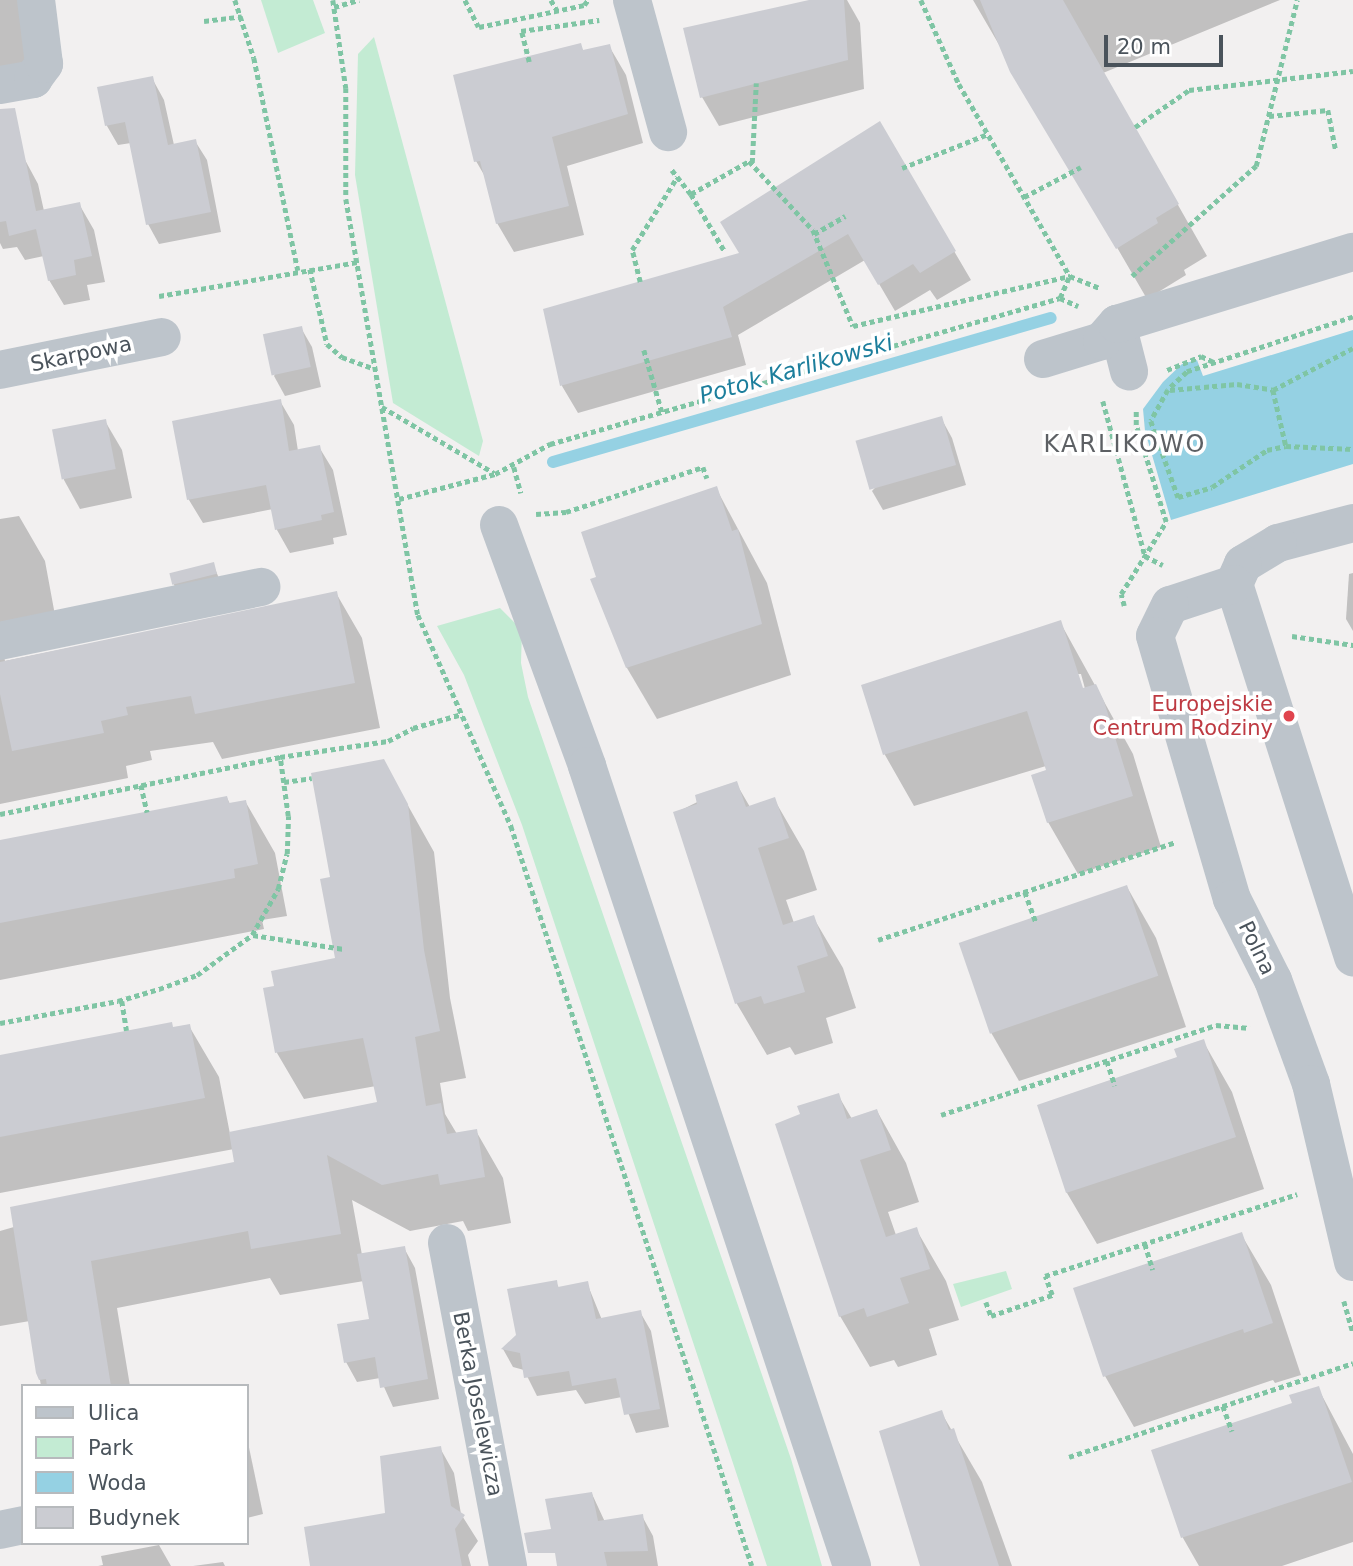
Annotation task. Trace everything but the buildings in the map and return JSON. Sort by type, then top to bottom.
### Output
[{"type":"street","points":[[0,85],[33,79],[44,64],[36,0]]},
{"type":"street","points":[[623,9],[668,149]]},
{"type":"street","points":[[1043,359],[1109,332],[1353,252]]},
{"type":"street","points":[[1109,332],[1129,371]]},
{"type":"street","name":"Skarpowa","points":[[0,370],[162,337]]},
{"type":"street","points":[[517,513],[587,766],[852,1566]]},
{"type":"street","points":[[1353,523],[1278,543],[1243,564],[1234,584],[1353,958]]},
{"type":"street","name":"Polna","points":[[1234,584],[1170,605],[1154,636],[1232,899],[1273,980],[1311,1084],[1353,1262]]},
{"type":"street","points":[[0,641],[261,587]]},
{"type":"street","name":"Berka Joselewicza","points":[[447,1243],[508,1566]]},
{"type":"street","points":[[0,1530],[21,1525]]},
{"type":"path","points":[[235,0],[242,16],[298,270]]},
{"type":"path","points":[[332,0],[346,88],[346,199],[418,615],[511,826],[551,942],[752,1566]]},
{"type":"path","points":[[334,7],[359,0]]},
{"type":"path","points":[[466,0],[479,26],[557,10],[588,0]]},
{"type":"path","points":[[551,0],[557,10]]},
{"type":"path","points":[[922,0],[959,84],[1070,276]]},
{"type":"path","points":[[1129,279],[1256,166],[1297,0]]},
{"type":"path","points":[[528,62],[521,31],[623,9]]},
{"type":"path","points":[[204,21],[242,16]]},
{"type":"path","points":[[1135,127],[1189,90],[1353,71]]},
{"type":"path","points":[[752,164],[756,83]]},
{"type":"path","points":[[1269,116],[1328,110],[1336,151]]},
{"type":"path","points":[[902,168],[988,134]]},
{"type":"path","points":[[668,149],[677,177],[691,194],[724,250]]},
{"type":"path","points":[[691,194],[749,160],[814,234],[853,326],[1070,276],[1102,289]]},
{"type":"path","points":[[1024,197],[1081,167]]},
{"type":"path","points":[[640,282],[632,250],[677,177]]},
{"type":"path","points":[[814,234],[845,216]]},
{"type":"path","points":[[357,262],[310,269],[327,344],[342,357],[375,369]]},
{"type":"path","points":[[399,499],[495,474],[514,467],[550,444],[1060,298],[1070,276]]},
{"type":"path","points":[[1060,298],[1109,332],[1100,390],[1145,556]]},
{"type":"path","points":[[1353,317],[1187,372],[1168,390],[1151,421],[1178,496],[1212,487],[1267,450],[1286,446],[1353,449]]},
{"type":"path","points":[[1168,390],[1237,384],[1273,390],[1353,348]]},
{"type":"path","points":[[644,350],[662,412]]},
{"type":"path","points":[[1273,390],[1286,446]]},
{"type":"path","points":[[382,407],[495,474]]},
{"type":"path","points":[[514,467],[517,513],[566,512],[703,467],[707,478]]},
{"type":"path","points":[[1252,640],[1296,635],[1353,645]]},
{"type":"path","points":[[0,814],[280,757],[388,741],[413,728],[462,714]]},
{"type":"path","points":[[0,1023],[122,1000],[197,975],[252,935],[278,890],[287,854],[284,782],[280,757]]},
{"type":"path","points":[[284,782],[312,778]]},
{"type":"path","points":[[141,785],[147,812]]},
{"type":"path","points":[[878,940],[1187,839]]},
{"type":"path","points":[[1025,892],[1036,923]]},
{"type":"path","points":[[252,935],[344,949]]},
{"type":"path","points":[[122,1000],[127,1031]]},
{"type":"path","points":[[941,1115],[1216,1025],[1249,1029]]},
{"type":"path","points":[[1107,1061],[1115,1086]]},
{"type":"path","points":[[986,1302],[991,1316],[1052,1295],[1045,1276],[1302,1192]]},
{"type":"path","points":[[1145,1244],[1153,1270]]},
{"type":"path","points":[[1069,1457],[1353,1363]]},
{"type":"path","points":[[1223,1406],[1232,1431]]},
{"type":"green space","points":[[261,0],[313,0],[325,33],[278,53]]},
{"type":"green space","points":[[374,37],[483,441],[479,456],[393,403],[355,175],[358,54]]},
{"type":"green space","points":[[500,608],[522,630],[521,663],[528,697],[791,1459],[822,1566],[767,1566],[522,825],[464,675],[437,626]]},
{"type":"green space","points":[[1006,1271],[1012,1289],[961,1307],[953,1284]]},
{"type":"water","points":[[1353,330],[1353,464],[1171,520],[1145,431],[1143,409],[1163,382],[1182,364],[1197,360],[1203,376]]},
{"type":"waterway","name":"Potok Karlikowski","points":[[553,462],[1051,318]]},
{"type":"place","name":"Europejskie Centrum Rodziny","points":[[1289,716]]},
{"type":"district","name":"KARLIKOWO","points":[[1125,445]]}]
